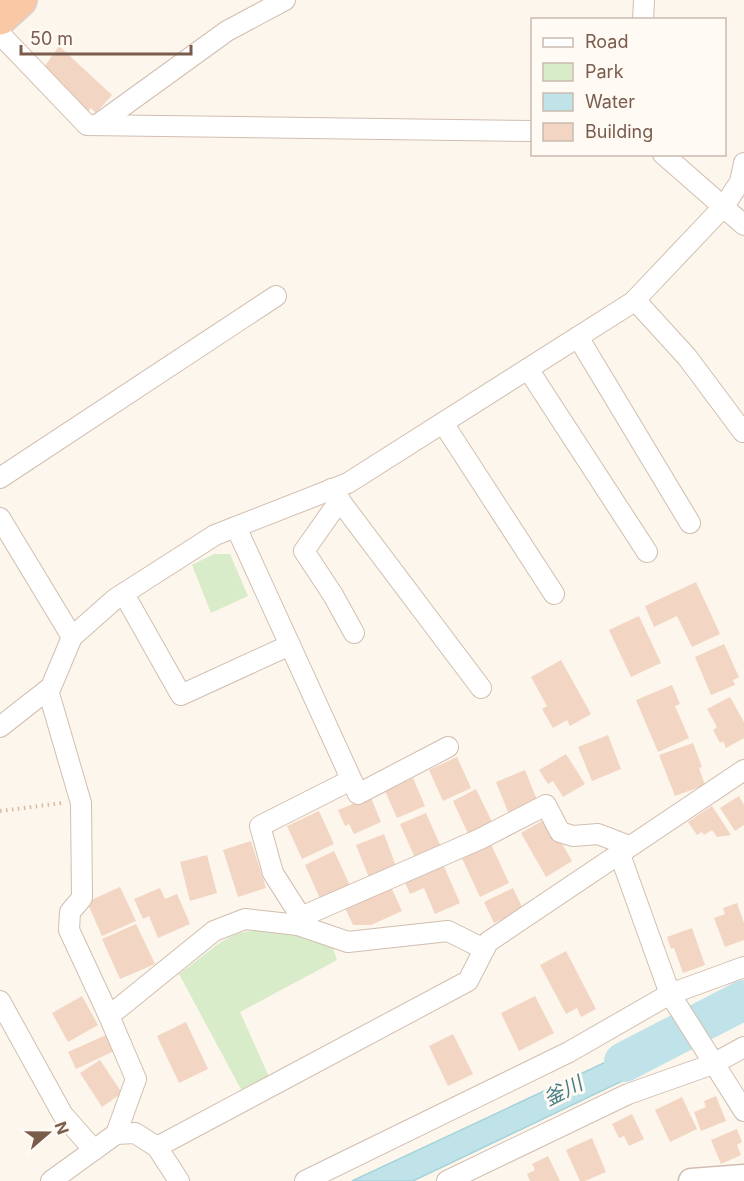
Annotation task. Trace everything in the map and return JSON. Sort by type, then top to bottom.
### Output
[{"type":"highway","points":[[0,18],[20,0]]},
{"type":"street","points":[[97,125],[227,31],[285,0]]},
{"type":"street","points":[[643,18],[644,0]]},
{"type":"street","points":[[0,34],[87,125],[531,130]]},
{"type":"street","points":[[665,156],[744,225]]},
{"type":"street","points":[[354,633],[304,550],[336,494],[348,483],[635,300],[724,206],[740,182],[744,163]]},
{"type":"street","points":[[0,478],[276,296]]},
{"type":"street","points":[[635,300],[687,357],[743,432]]},
{"type":"street","points":[[578,337],[690,523]]},
{"type":"street","points":[[528,369],[647,552]]},
{"type":"street","points":[[443,423],[554,594]]},
{"type":"street","points":[[0,727],[51,687],[72,637],[124,594],[215,535],[336,494]]},
{"type":"street","points":[[336,494],[481,688]]},
{"type":"street","points":[[0,518],[72,637]]},
{"type":"street","points":[[236,527],[358,794],[448,747]]},
{"type":"street","points":[[124,594],[181,695],[290,645]]},
{"type":"street","points":[[48,690],[80,799],[82,898],[70,912],[69,930],[136,1078],[116,1134]]},
{"type":"street","points":[[157,1147],[468,981],[488,942],[744,770]]},
{"type":"street","points":[[299,921],[273,873],[260,826],[351,780]]},
{"type":"street","points":[[299,921],[480,838],[546,805],[560,832],[573,836],[598,834],[624,849],[670,994],[712,1064],[744,1111]]},
{"type":"street","points":[[109,1016],[214,931],[245,919],[299,921],[348,942],[448,931],[484,949]]},
{"type":"street","points":[[305,1181],[569,1052],[670,994],[744,967]]},
{"type":"street","points":[[0,1001],[63,1115],[94,1150]]},
{"type":"street","points":[[447,1181],[628,1094],[712,1064],[744,1047]]},
{"type":"street","points":[[51,1181],[116,1134],[135,1133],[157,1147],[179,1181]]},
{"type":"street","points":[[691,1181],[728,1179]]},
{"type":"path","points":[[0,811],[49,806],[80,799]]},
{"type":"green space","points":[[214,554],[230,554],[248,596],[211,613],[192,565]]},
{"type":"green space","points":[[261,929],[291,931],[332,945],[337,960],[240,1012],[270,1079],[243,1093],[179,974],[221,942],[236,934]]},
{"type":"water","points":[[744,996],[744,1021],[707,1038],[695,1019]]},
{"type":"water","points":[[670,1032],[683,1052],[413,1181],[352,1181]]},
{"type":"building","points":[[59,46],[112,95],[96,113],[91,108],[87,113],[42,70]]},
{"type":"building","points":[[696,582],[720,634],[692,647],[677,616],[654,627],[645,606]]},
{"type":"building","points":[[639,616],[661,663],[631,677],[609,630]]},
{"type":"building","points":[[724,644],[739,677],[733,680],[735,685],[711,695],[695,657]]},
{"type":"building","points":[[561,660],[591,714],[570,726],[567,720],[553,728],[542,709],[547,706],[531,677]]},
{"type":"building","points":[[672,685],[680,704],[675,706],[689,738],[658,752],[636,700]]},
{"type":"building","points":[[730,697],[744,722],[744,738],[726,748],[723,741],[720,743],[713,730],[717,727],[707,709]]},
{"type":"building","points":[[608,735],[621,769],[592,781],[578,747]]},
{"type":"building","points":[[693,743],[702,767],[699,768],[705,785],[675,796],[659,755]]},
{"type":"building","points":[[566,754],[585,784],[563,797],[553,781],[548,784],[539,770]]},
{"type":"building","points":[[457,757],[471,788],[443,801],[429,770]]},
{"type":"building","points":[[525,770],[539,805],[510,817],[496,782]]},
{"type":"building","points":[[413,778],[425,806],[397,818],[385,791]]},
{"type":"building","points":[[476,789],[494,826],[470,838],[453,801]]},
{"type":"building","points":[[739,796],[744,805],[744,825],[735,831],[720,808]]},
{"type":"building","points":[[371,798],[381,822],[354,834],[349,824],[345,826],[338,810]]},
{"type":"building","points":[[712,806],[731,835],[717,837],[712,830],[704,835],[702,832],[697,835],[688,822]]},
{"type":"building","points":[[319,811],[334,844],[302,859],[287,826]]},
{"type":"building","points":[[426,813],[441,847],[415,858],[400,824]]},
{"type":"building","points":[[547,818],[572,861],[546,877],[521,833]]},
{"type":"building","points":[[384,834],[397,869],[370,880],[356,845]]},
{"type":"building","points":[[489,840],[509,883],[480,897],[460,854]]},
{"type":"building","points":[[251,841],[266,888],[238,897],[223,850]]},
{"type":"building","points":[[334,851],[352,890],[322,903],[305,865]]},
{"type":"building","points":[[207,855],[217,893],[190,901],[180,862]]},
{"type":"building","points":[[443,864],[460,903],[435,914],[424,888],[410,894],[404,880]]},
{"type":"building","points":[[390,885],[402,911],[371,925],[353,925],[344,906]]},
{"type":"building","points":[[120,887],[136,921],[102,936],[87,902]]},
{"type":"building","points":[[160,888],[165,899],[177,894],[190,924],[158,938],[149,916],[143,919],[134,899]]},
{"type":"building","points":[[513,888],[523,909],[494,923],[484,902]]},
{"type":"building","points":[[737,903],[744,923],[744,940],[725,947],[714,918],[725,914],[723,908]]},
{"type":"building","points":[[136,924],[155,964],[120,979],[102,939]]},
{"type":"building","points":[[692,928],[705,965],[683,973],[674,948],[671,949],[667,937]]},
{"type":"building","points":[[566,951],[596,1009],[581,1017],[577,1008],[566,1014],[540,965]]},
{"type":"building","points":[[82,996],[98,1025],[68,1042],[52,1013]]},
{"type":"building","points":[[535,996],[554,1033],[519,1051],[501,1013]]},
{"type":"building","points":[[186,1022],[208,1069],[179,1083],[157,1036]]},
{"type":"building","points":[[453,1034],[473,1074],[448,1086],[429,1046]]},
{"type":"building","points":[[106,1035],[114,1051],[76,1069],[68,1052]]},
{"type":"building","points":[[100,1060],[122,1093],[102,1107],[80,1073]]},
{"type":"building","points":[[716,1096],[726,1121],[701,1131],[694,1112],[706,1107],[704,1101]]},
{"type":"building","points":[[682,1097],[697,1129],[670,1142],[655,1110]]},
{"type":"building","points":[[632,1114],[644,1139],[629,1146],[624,1136],[619,1138],[612,1124]]},
{"type":"building","points":[[737,1129],[742,1142],[737,1145],[741,1155],[721,1164],[711,1140]]},
{"type":"building","points":[[592,1138],[606,1172],[580,1181],[566,1150]]},
{"type":"building","points":[[548,1156],[560,1181],[530,1181],[527,1174],[535,1170],[532,1164]]},
{"type":"waterway","name":"釜川","points":[[624,1062],[744,1000]]}]
